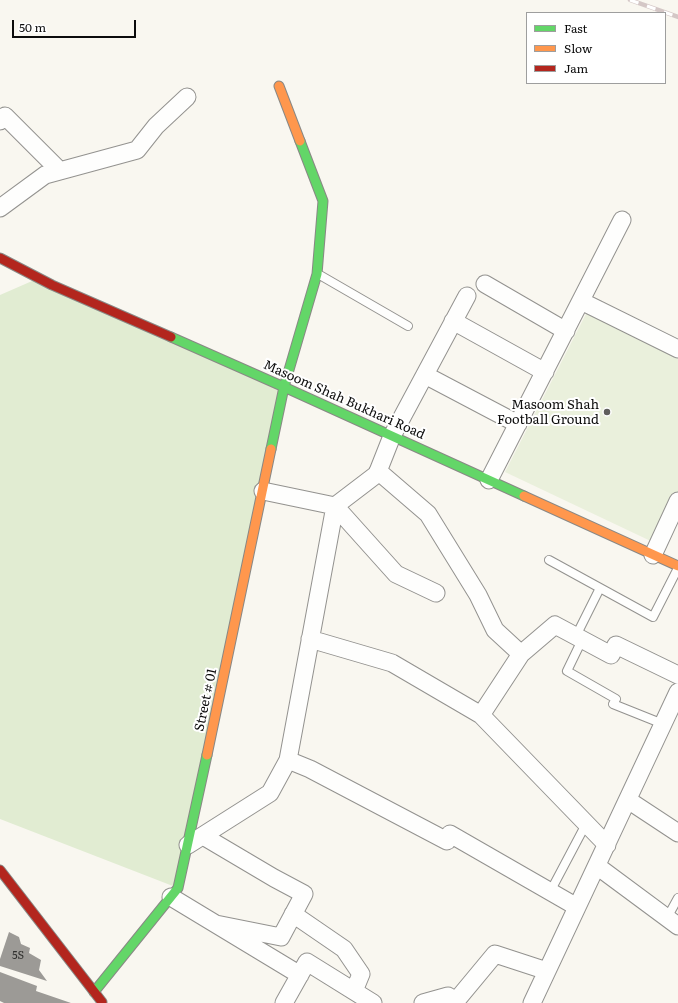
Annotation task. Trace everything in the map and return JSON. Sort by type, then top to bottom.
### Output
[{"type":"street","name":"Street # 01","points":[[94,992],[178,888],[228,660],[284,387],[317,274],[323,201],[279,86]]},
{"type":"street","points":[[0,208],[45,175],[137,150],[156,126],[187,97]]},
{"type":"street","points":[[0,121],[5,116],[60,171]]},
{"type":"street","points":[[489,480],[622,220]]},
{"type":"street","name":"Masoom Shah Bukhari Road","points":[[0,258],[52,285],[284,387],[678,567]]},
{"type":"street","points":[[485,284],[566,330]]},
{"type":"street","points":[[188,846],[270,793],[288,760],[335,506],[377,474],[392,436],[467,296]]},
{"type":"street","points":[[581,301],[678,349]]},
{"type":"street","points":[[453,321],[545,372]]},
{"type":"street","points":[[425,375],[518,424]]},
{"type":"street","points":[[378,471],[428,514],[478,595],[495,630],[521,654]]},
{"type":"street","points":[[263,491],[335,506],[396,574],[436,593]]},
{"type":"street","points":[[653,555],[678,501]]},
{"type":"street","points":[[481,715],[521,654],[555,625],[611,655],[616,645],[678,675]]},
{"type":"street","points":[[310,639],[392,663],[481,715],[607,845]]},
{"type":"street","points":[[532,1003],[678,692]]},
{"type":"street","points":[[288,760],[310,769],[447,841],[450,834],[577,907]]},
{"type":"street","points":[[628,800],[678,832]]},
{"type":"street","points":[[203,836],[304,894],[281,937],[216,924]]},
{"type":"street","points":[[597,866],[672,922]]},
{"type":"street","points":[[0,870],[103,1003]]},
{"type":"street","points":[[171,897],[300,975]]},
{"type":"street","points":[[293,914],[344,949],[361,974],[354,991]]},
{"type":"street","points":[[423,1003],[448,996],[456,1002],[495,954],[547,971]]},
{"type":"street","points":[[284,1003],[307,962],[373,1003]]},
{"type":"lane","points":[[317,274],[408,326]]},
{"type":"lane","points":[[549,560],[653,617],[678,567]]},
{"type":"lane","points":[[600,588],[567,671],[616,699],[613,704],[664,724]]},
{"type":"lane","points":[[550,892],[586,824]]},
{"type":"lane","points":[[672,922],[678,898]]},
{"type":"green space","points":[[39,278],[284,387],[178,888],[0,819],[0,295]]},
{"type":"green space","name":"Masoom Shah Football Ground","points":[[588,310],[678,353],[678,501],[657,544],[505,472]]},
{"type":"building","points":[[9,932],[19,937],[21,944],[30,948],[29,953],[41,960],[39,970],[47,981],[0,966],[0,959]]},
{"type":"building","points":[[0,972],[37,986],[36,991],[71,1003],[4,1003],[0,1001]]},
{"type":"railway","points":[[630,0],[664,12]]},
{"type":"railway","points":[[666,13],[678,17]]},
{"type":"traffic: fast","points":[[271,449],[284,387],[317,274],[323,201],[300,141]]},
{"type":"traffic: fast","points":[[171,337],[524,496]]},
{"type":"traffic: fast","points":[[94,992],[178,888],[207,755]]},
{"type":"traffic: slow","points":[[279,86],[300,141]]},
{"type":"traffic: slow","points":[[207,755],[271,449]]},
{"type":"traffic: slow","points":[[524,496],[678,566]]},
{"type":"traffic: jam","points":[[0,258],[52,285],[171,337]]},
{"type":"traffic: jam","points":[[0,870],[102,1002]]},
{"type":"place","name":"Masoom Shah Football Ground","points":[[607,412]]}]
